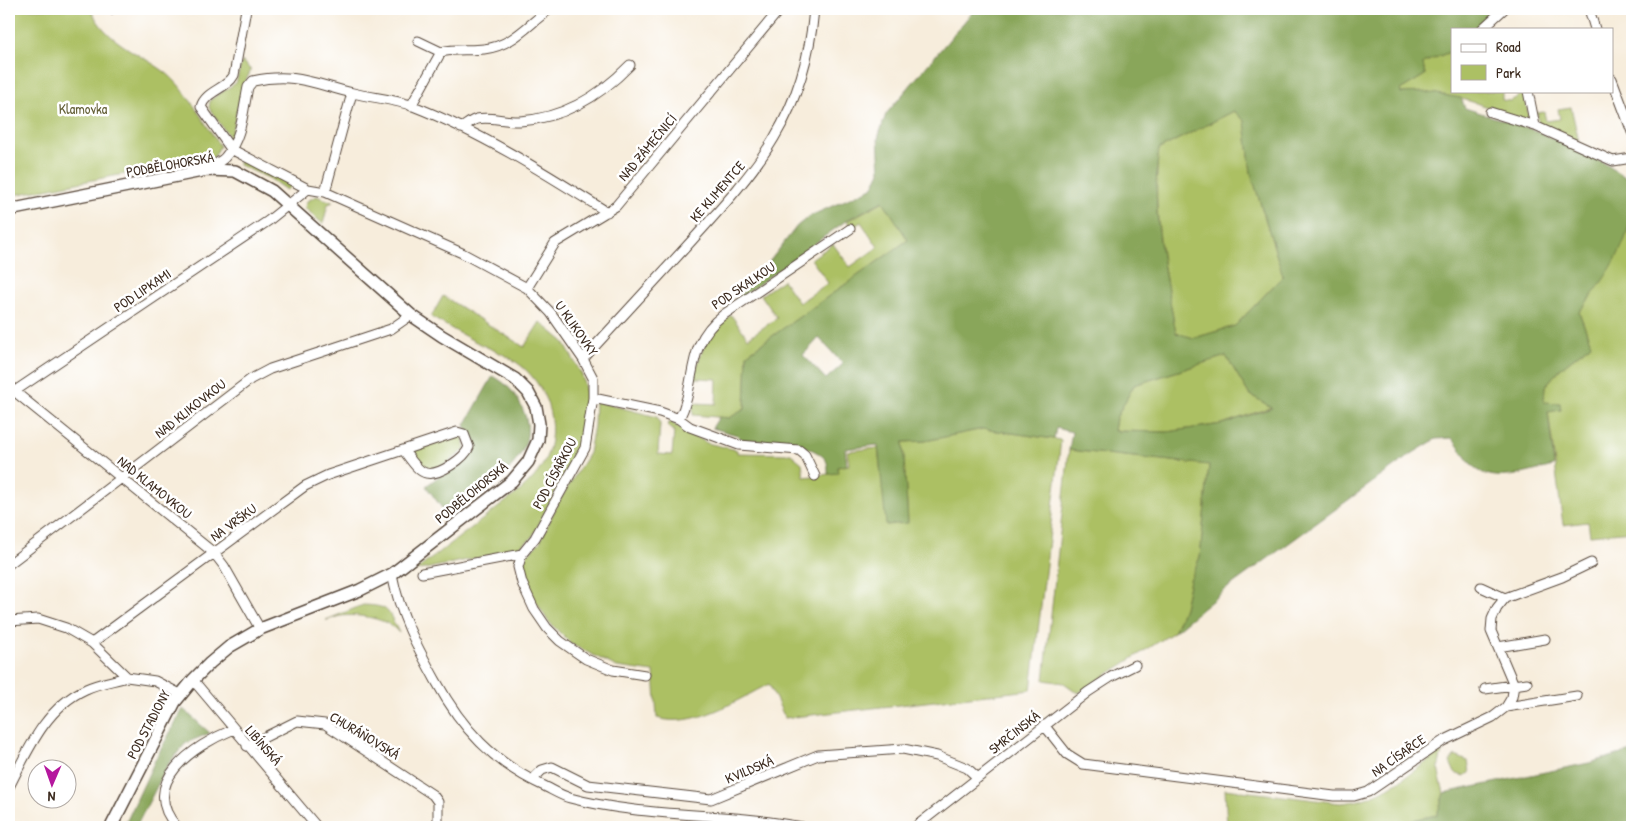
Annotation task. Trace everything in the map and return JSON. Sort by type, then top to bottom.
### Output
[{"type":"main road","name":"PODBĚLOHORSKÁ","points":[[9,210],[208,170],[234,172],[257,182],[288,204],[411,314],[442,336],[507,373],[522,385],[536,407],[539,432],[532,454],[512,481],[392,574]]},
{"type":"main road","name":"POD STADIONY","points":[[111,827],[180,694],[192,680],[229,647],[260,629],[369,586],[392,574]]},
{"type":"street","points":[[101,9],[111,9]]},
{"type":"street","points":[[246,9],[234,75],[230,82],[207,97],[201,107],[231,149],[308,189]]},
{"type":"street","points":[[418,41],[441,52],[457,48],[483,49],[505,44],[523,33],[550,9]]},
{"type":"street","name":"NAD ZÁMEČNICÍ","points":[[527,288],[555,243],[568,233],[616,206],[780,9]]},
{"type":"street","name":"KE KLIMENTCE","points":[[583,359],[743,184],[770,148],[789,111],[804,71],[812,32],[814,9]]},
{"type":"street","points":[[1483,28],[1504,9]]},
{"type":"street","points":[[1589,9],[1594,28]]},
{"type":"street","points":[[411,106],[441,52]]},
{"type":"street","points":[[461,128],[477,119],[519,121],[545,117],[571,109],[594,97],[613,83],[630,65]]},
{"type":"street","points":[[208,170],[215,162],[225,158],[237,143],[248,87],[253,81],[284,77],[302,78],[352,93],[411,106],[505,149],[607,212]]},
{"type":"street","points":[[1614,84],[1632,132]]},
{"type":"street","points":[[1528,92],[1535,126]]},
{"type":"street","points":[[325,192],[352,93]]},
{"type":"street","points":[[1490,112],[1535,126],[1613,161],[1632,158]]},
{"type":"street","name":"U KLIKOVKY","points":[[308,189],[325,192],[462,253],[527,288],[551,313],[583,359],[593,378],[594,398]]},
{"type":"street","name":"POD LIPKAMI","points":[[11,391],[268,221],[308,189]]},
{"type":"street","name":"POD SKALKOU","points":[[679,419],[686,406],[690,370],[708,329],[723,315],[850,229]]},
{"type":"street","name":"NAD KLIKOVKOU","points":[[9,564],[251,379],[270,369],[391,329],[411,314]]},
{"type":"street","name":"NAD KLAMOVKOU","points":[[11,391],[123,478],[214,553],[224,566],[260,629]]},
{"type":"street","points":[[594,398],[660,412],[679,419],[690,427],[739,445],[799,450],[805,455],[815,476]]},
{"type":"street","name":"POD CÍSAŘKOU","points":[[522,554],[535,538],[585,448],[594,398]]},
{"type":"street","name":"NA VRŠKU","points":[[92,643],[305,486],[328,474],[404,451],[460,431],[467,438],[468,444],[468,450],[464,455],[430,474],[421,470],[404,451]]},
{"type":"street","points":[[422,572],[522,554],[518,567],[522,583],[534,610],[547,628],[560,641],[586,659],[613,670],[645,675]]},
{"type":"street","points":[[1506,706],[1512,697],[1514,686],[1491,631],[1492,619],[1505,598],[1562,577],[1591,563]]},
{"type":"street","points":[[392,574],[399,608],[413,639],[453,709],[484,747],[499,761],[532,780],[568,797],[606,805],[802,827]]},
{"type":"street","points":[[1481,587],[1505,598]]},
{"type":"street","points":[[9,621],[38,619],[66,628],[92,643],[127,678]]},
{"type":"street","points":[[1498,647],[1546,639]]},
{"type":"street","name":"SMRČINSKÁ","points":[[915,827],[1044,725],[1111,677],[1135,665]]},
{"type":"street","points":[[9,787],[29,746],[56,708],[86,688],[127,678],[154,681],[180,694]]},
{"type":"street","name":"LIBÍNSKÁ","points":[[192,680],[232,730],[317,827]]},
{"type":"street","points":[[1485,689],[1527,683]]},
{"type":"street","points":[[1506,706],[1577,696]]},
{"type":"street","name":"NA CÍSAŘCE","points":[[1044,725],[1067,754],[1083,764],[1334,796],[1354,796],[1368,792],[1382,784],[1443,741],[1493,717],[1506,706]]},
{"type":"street","name":"CHURÁŇOVSKÁ","points":[[247,746],[297,721],[325,724],[433,795],[438,802],[438,827]]},
{"type":"street","points":[[177,827],[170,819],[164,807],[164,794],[171,775],[185,756],[210,738],[232,730]]},
{"type":"street","name":"KVILDSKÁ","points":[[532,780],[542,770],[552,766],[588,785],[712,799],[818,755],[903,750],[934,755],[968,768],[978,778]]},
{"type":"green space","name":"Klamovka","points":[[9,9],[91,9],[97,20],[113,38],[165,72],[180,87],[220,146],[214,157],[9,196]]},
{"type":"green space","points":[[975,9],[1499,9],[1479,28],[1451,28],[1451,51],[1423,63],[1425,75],[1400,90],[1401,93],[1425,92],[1461,98],[1465,108],[1537,131],[1604,163],[1631,181],[1632,204],[1627,234],[1621,248],[1606,275],[1579,312],[1591,344],[1562,367],[1545,386],[1544,402],[1560,403],[1561,410],[1548,412],[1554,466],[1513,476],[1492,476],[1482,473],[1474,467],[1452,438],[1436,439],[1413,453],[1230,586],[1174,632],[1184,608],[1190,580],[1200,557],[1209,465],[1069,450],[1072,432],[1056,428],[1054,439],[983,429],[925,441],[903,442],[908,523],[886,525],[878,445],[845,449],[847,465],[837,467],[838,473],[828,474],[826,460],[809,448],[786,443],[742,440],[737,435],[712,428],[719,417],[729,418],[745,409],[747,354],[908,240],[883,201],[847,220],[725,309],[755,280],[797,226],[808,217],[872,188],[880,172],[878,138],[886,114]],"holes":[[[1234,111],[1245,121],[1251,173],[1283,276],[1235,326],[1194,338],[1176,333],[1160,242],[1156,195],[1159,149]],[[819,338],[843,364],[826,379],[803,355]],[[1226,356],[1249,394],[1272,408],[1222,424],[1167,432],[1114,431],[1116,418],[1134,385]]]},
{"type":"green space","points":[[1451,51],[1451,92],[1502,92],[1502,100],[1510,101],[1518,97],[1518,92],[1524,92],[1529,118],[1521,119],[1477,103],[1448,96],[1401,93],[1400,90],[1425,75],[1423,63]]},
{"type":"green space","points":[[242,61],[251,70],[243,87],[230,138],[209,108],[210,100],[236,83]]},
{"type":"green space","points":[[1571,107],[1579,142],[1539,127],[1537,113],[1544,112],[1546,121],[1560,119],[1558,109]]},
{"type":"green space","points":[[1234,111],[1245,120],[1251,173],[1283,276],[1235,326],[1194,338],[1176,334],[1160,242],[1157,195],[1159,149]]},
{"type":"green space","points":[[244,160],[290,184],[290,187],[286,190],[269,178],[239,165],[239,161]]},
{"type":"green space","points":[[316,196],[333,202],[328,204],[323,224],[305,208],[306,202]]},
{"type":"green space","points":[[884,201],[908,240],[747,354],[745,409],[729,418],[693,415],[693,403],[716,404],[717,379],[694,378],[702,351],[716,328],[731,315],[748,338],[777,318],[761,295],[783,280],[799,303],[828,283],[811,259],[833,244],[850,267],[878,247],[861,222],[852,228],[847,221]]},
{"type":"green space","points":[[1632,206],[1632,531],[1590,535],[1588,522],[1563,525],[1548,411],[1561,409],[1543,403],[1545,386],[1562,367],[1591,344],[1579,312],[1597,288],[1612,262]]},
{"type":"green space","points":[[443,296],[524,347],[540,322],[563,341],[582,375],[586,393],[587,418],[582,438],[532,538],[515,550],[415,571],[528,483],[545,460],[550,447],[552,433],[548,406],[543,393],[527,371],[516,362],[431,317]]},
{"type":"green space","points":[[1226,356],[1249,394],[1272,407],[1222,424],[1167,432],[1114,431],[1116,418],[1134,385]]},
{"type":"green space","points":[[493,376],[507,386],[523,410],[527,428],[525,444],[518,459],[492,485],[447,515],[426,486],[471,452],[474,446],[465,425]]},
{"type":"green space","points":[[595,401],[657,417],[660,424],[658,454],[672,455],[674,431],[667,425],[670,422],[707,443],[737,450],[737,453],[791,454],[802,463],[804,477],[838,473],[837,467],[849,465],[847,451],[878,448],[887,525],[908,522],[903,442],[925,441],[983,429],[1061,440],[1031,690],[785,718],[769,684],[729,705],[700,716],[686,720],[657,718],[654,672],[617,667],[571,644],[548,621],[533,597],[524,573],[523,564],[526,556],[540,542],[558,503],[589,453],[594,425]]},
{"type":"green space","points":[[457,436],[463,437],[465,450],[444,465],[427,471],[414,455],[415,450]]},
{"type":"green space","points":[[1069,450],[1209,465],[1200,557],[1190,580],[1184,608],[1174,632],[1078,693],[1064,683],[1044,680]]},
{"type":"green space","points":[[363,605],[378,606],[387,610],[399,633],[388,624],[372,618],[340,616],[326,620]]},
{"type":"green space","points":[[183,709],[210,733],[186,743],[169,763],[136,827],[124,827],[156,758]]},
{"type":"green space","points":[[1442,751],[1438,769],[1444,793],[1437,815],[1377,827],[1227,827],[1225,789],[1340,803],[1355,801],[1382,791],[1406,777]]},
{"type":"green space","points":[[1632,751],[1632,827],[1376,827],[1437,815],[1444,793],[1589,763]]},
{"type":"green space","points":[[1455,756],[1468,761],[1470,773],[1463,776],[1455,773],[1450,762]]}]
